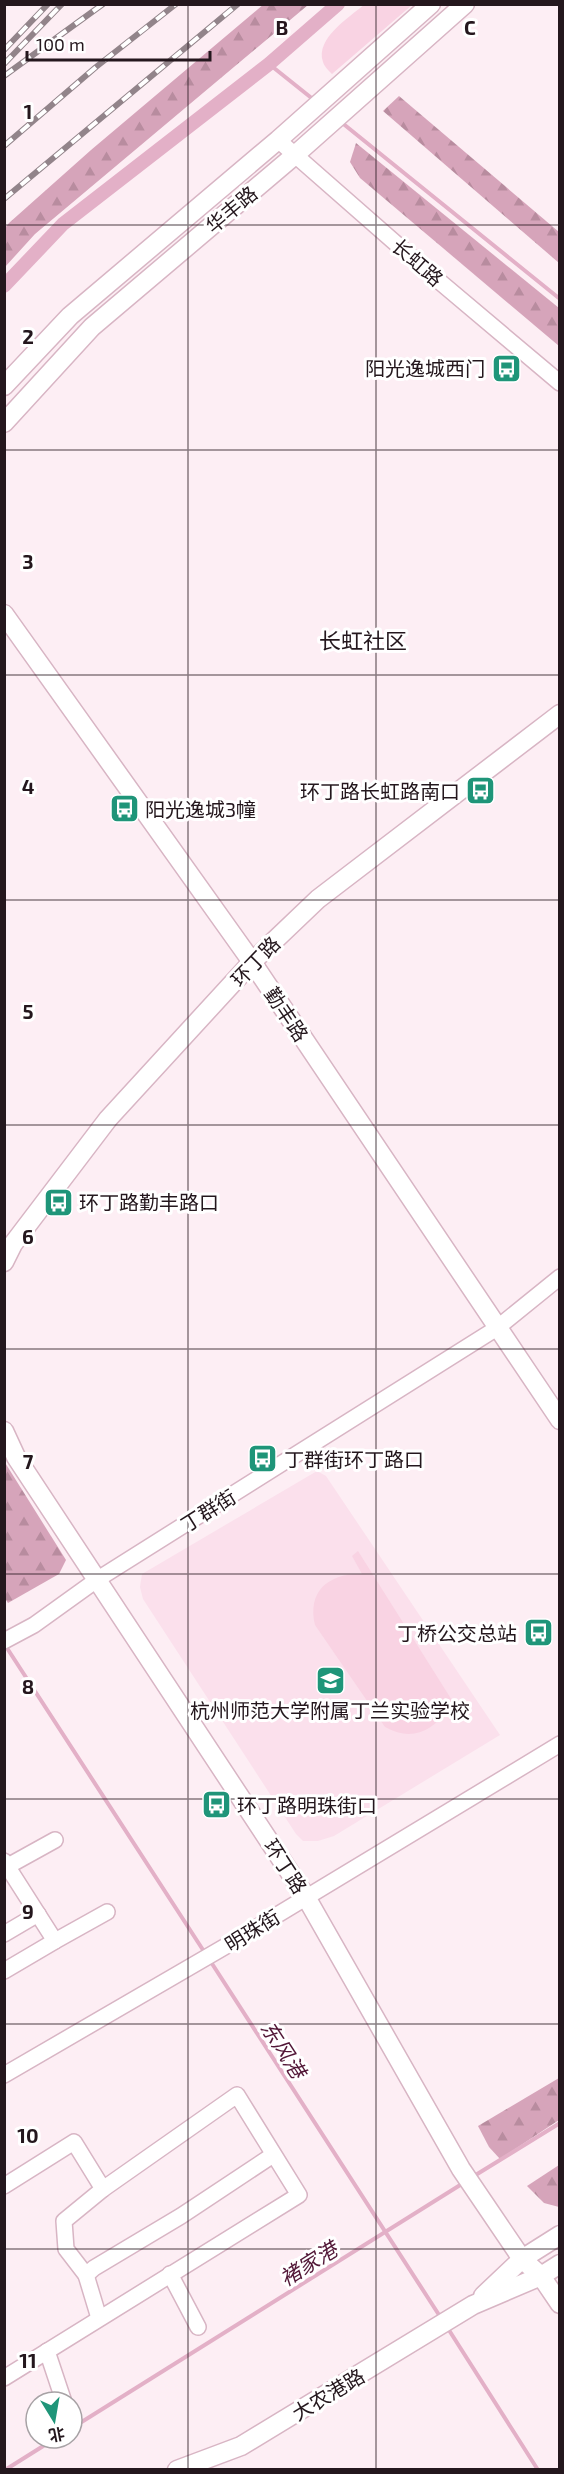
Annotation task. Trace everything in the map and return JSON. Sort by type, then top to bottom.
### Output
[{"type":"main road","name":"华丰路","points":[[4,386],[70,316],[278,140],[431,4]]},
{"type":"main road","name":"华丰路","points":[[4,423],[92,327],[294,155],[465,4]]},
{"type":"main road","name":"勤丰路","points":[[4,614],[252,962],[560,1420]]},
{"type":"main road","name":"环丁路","points":[[4,1262],[19,1236],[108,1119],[252,962],[318,900],[560,714]]},
{"type":"main road","name":"环丁路","points":[[4,1431],[16,1457],[306,1896],[461,2169],[522,2259],[541,2276],[560,2304]]},
{"type":"main road","name":"大农港路","points":[[473,2305],[522,2259],[560,2235]]},
{"type":"main road","name":"大农港路","points":[[177,2469],[189,2467],[241,2446],[473,2305],[541,2276],[560,2264]]},
{"type":"street","name":"长虹路","points":[[278,140],[560,383]]},
{"type":"street","name":"丁群街","points":[[4,1641],[34,1625],[98,1579],[497,1328],[560,1277]]},
{"type":"street","name":"明珠街","points":[[4,2075],[226,1946],[560,1744]]},
{"type":"street","points":[[55,1840],[6,1864],[55,1941]]},
{"type":"street","points":[[4,1971],[107,1912]]},
{"type":"street","points":[[4,1934],[38,1914]]},
{"type":"street","points":[[4,2378],[299,2194],[237,2096],[103,2189],[64,2221],[66,2249],[86,2275],[99,2318]]},
{"type":"street","points":[[4,2186],[74,2142],[103,2189]]},
{"type":"street","points":[[86,2275],[273,2155]]},
{"type":"street","points":[[170,2274],[198,2327]]},
{"type":"street","points":[[47,2351],[60,2390]]},
{"type":"shaded area","points":[[365,4],[412,5],[332,74],[323,62],[324,45],[335,29]]},
{"type":"shaded area","name":"杭州师范大学附属丁兰实验学校","points":[[317,1471],[326,1476],[500,1735],[334,1836],[318,1841],[303,1841],[296,1834],[143,1599],[140,1587],[142,1574]]},
{"type":"shaded area","points":[[358,1551],[460,1713],[453,1716],[447,1709],[427,1729],[412,1734],[385,1727],[315,1625],[314,1603],[323,1586],[340,1577],[362,1574],[352,1556]]},
{"type":"green space","points":[[264,4],[308,5],[35,234],[5,267],[5,228],[9,223],[91,150]]},
{"type":"green space","points":[[399,96],[559,232],[559,263],[383,111]]},
{"type":"green space","points":[[356,143],[559,308],[559,346],[360,178],[350,162]]},
{"type":"green space","points":[[4,1461],[66,1560],[59,1574],[8,1603],[4,1597]]},
{"type":"green space","points":[[559,2078],[559,2120],[500,2159],[489,2147],[478,2126]]},
{"type":"green space","points":[[559,2165],[560,2207],[544,2203],[527,2186]]},
{"type":"waterway","points":[[4,286],[63,224],[269,64],[338,4]]},
{"type":"waterway","points":[[269,64],[314,100]]},
{"type":"waterway","points":[[341,122],[560,299]]},
{"type":"waterway","name":"东风港","points":[[5,1645],[205,1953]]},
{"type":"waterway","name":"东风港","points":[[209,1959],[441,2318]]},
{"type":"waterway","name":"褚家港","points":[[474,2176],[560,2123]]},
{"type":"waterway","name":"褚家港","points":[[84,2420],[465,2182]]},
{"type":"waterway","name":"东风港","points":[[447,2327],[538,2470]]},
{"type":"waterway","name":"褚家港","points":[[5,2470],[37,2450]]},
{"type":"railway","points":[[4,50],[48,4]]},
{"type":"railway","points":[[4,64],[62,4]]},
{"type":"railway","points":[[4,76],[103,4]]},
{"type":"railway","points":[[4,146],[96,67],[176,4]]},
{"type":"railway","points":[[4,199],[238,4]]},
{"type":"place","name":"阳光逸城西门","points":[[506,368]]},
{"type":"place","name":"环丁路长虹路南口","points":[[481,791]]},
{"type":"place","name":"阳光逸城3幢","points":[[124,809]]},
{"type":"place","name":"环丁路勤丰路口","points":[[58,1202]]},
{"type":"place","name":"丁群街环丁路口","points":[[263,1459]]},
{"type":"place","name":"丁桥公交总站","points":[[538,1633]]},
{"type":"place","name":"杭州师范大学附属丁兰实验学校","points":[[330,1680]]},
{"type":"place","name":"环丁路明珠街口","points":[[216,1805]]},
{"type":"district","name":"长虹社区","points":[[363,640]]}]
